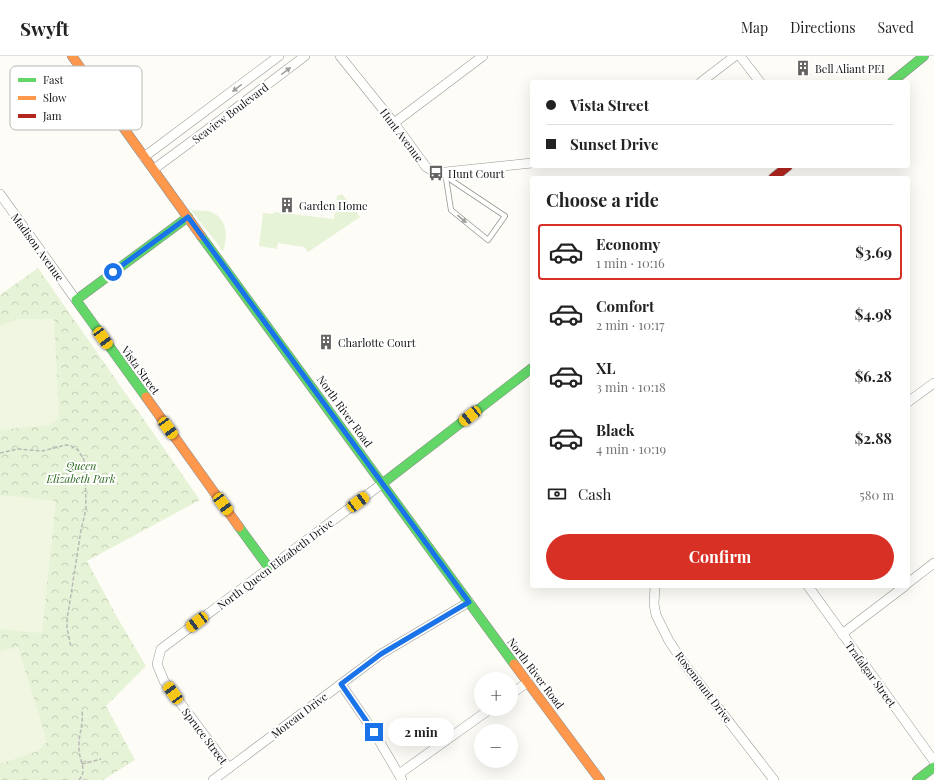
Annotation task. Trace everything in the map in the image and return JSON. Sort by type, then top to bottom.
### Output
[{"type":"main road","name":"North River Road","points":[[72,56],[79,66]]},
{"type":"main road","points":[[894,80],[924,56]]},
{"type":"main road","name":"North River Road","points":[[125,130],[600,780]]},
{"type":"main road","points":[[776,176],[786,168]]},
{"type":"main road","points":[[76,300],[188,217]]},
{"type":"main road","name":"Vista Street","points":[[76,300],[269,568]]},
{"type":"main road","points":[[383,483],[530,370]]},
{"type":"main road","points":[[917,780],[934,767]]},
{"type":"street","name":"Seaview Boulevard","points":[[144,157],[279,56]]},
{"type":"street","name":"Seaview Boulevard","points":[[154,169],[305,56]]},
{"type":"street","name":"Hunt Avenue","points":[[340,56],[394,123],[426,167],[436,173],[530,163]]},
{"type":"street","points":[[394,123],[483,56]]},
{"type":"street","points":[[704,80],[735,56]]},
{"type":"street","points":[[740,56],[758,80]]},
{"type":"street","name":"Madison Avenue","points":[[0,194],[76,300]]},
{"type":"street","points":[[910,399],[934,383]]},
{"type":"street","name":"North Queen Elizabeth Drive","points":[[157,664],[161,649],[383,483]]},
{"type":"street","points":[[910,582],[934,563]]},
{"type":"street","name":"Rosemount Drive","points":[[655,588],[654,604],[656,615],[670,641],[686,666],[774,780]]},
{"type":"street","name":"Trafalgar Street","points":[[809,588],[934,761]]},
{"type":"street","points":[[842,634],[902,588]]},
{"type":"street","name":"Moreau Drive","points":[[213,780],[381,654],[469,602]]},
{"type":"street","name":"Spruce Street","points":[[157,664],[164,681],[229,768]]},
{"type":"street","points":[[518,689],[528,682]]},
{"type":"street","points":[[341,684],[374,732],[400,777],[481,716]]},
{"type":"lane","points":[[447,172],[451,180],[505,216],[488,240],[451,210],[447,172]]},
{"type":"path","points":[[0,453],[18,449],[42,451],[66,445],[75,447],[84,460],[86,509],[81,530],[67,620],[71,647]]},
{"type":"path","points":[[79,780],[83,774],[78,748],[82,711]]},
{"type":"path","points":[[82,764],[101,759]]},
{"type":"green space","points":[[342,194],[360,217],[308,252],[304,247],[278,243],[277,249],[259,246],[263,213],[273,214],[274,212],[334,219],[337,196]]},
{"type":"green space","points":[[191,210],[211,212],[221,219],[224,224],[226,234],[223,251]]},
{"type":"green space","name":"Queen Elizabeth Park","points":[[38,268],[200,500],[87,561],[117,617],[146,666],[106,706],[135,760],[103,780],[0,780],[0,295]]},
{"type":"green space","points":[[17,319],[54,319],[59,418],[49,425],[0,430],[0,326]]},
{"type":"green space","points":[[0,495],[56,501],[42,633],[0,629]]},
{"type":"green space","points":[[18,647],[47,742],[38,751],[0,764],[0,651]]},
{"type":"traffic: fast","points":[[894,80],[924,56]]},
{"type":"traffic: fast","points":[[146,397],[76,300],[188,217]]},
{"type":"traffic: fast","points":[[201,236],[514,664]]},
{"type":"traffic: fast","points":[[383,483],[530,370]]},
{"type":"traffic: fast","points":[[239,527],[269,568]]},
{"type":"traffic: fast","points":[[917,780],[934,767]]},
{"type":"traffic: slow","points":[[72,56],[79,66]]},
{"type":"traffic: slow","points":[[125,130],[201,236]]},
{"type":"traffic: slow","points":[[146,397],[239,527]]},
{"type":"traffic: slow","points":[[514,664],[600,780]]},
{"type":"traffic: jam","points":[[776,176],[786,168]]},
{"type":"place","name":"Bell Aliant PEI","points":[[803,68]]},
{"type":"place","name":"Hunt Court","points":[[436,173]]},
{"type":"place","name":"Garden Home","points":[[287,205]]},
{"type":"place","name":"Charlotte Court","points":[[326,342]]},
{"type":"route","points":[[113,272],[188,217],[469,602],[381,654],[341,684],[374,732]]}]
